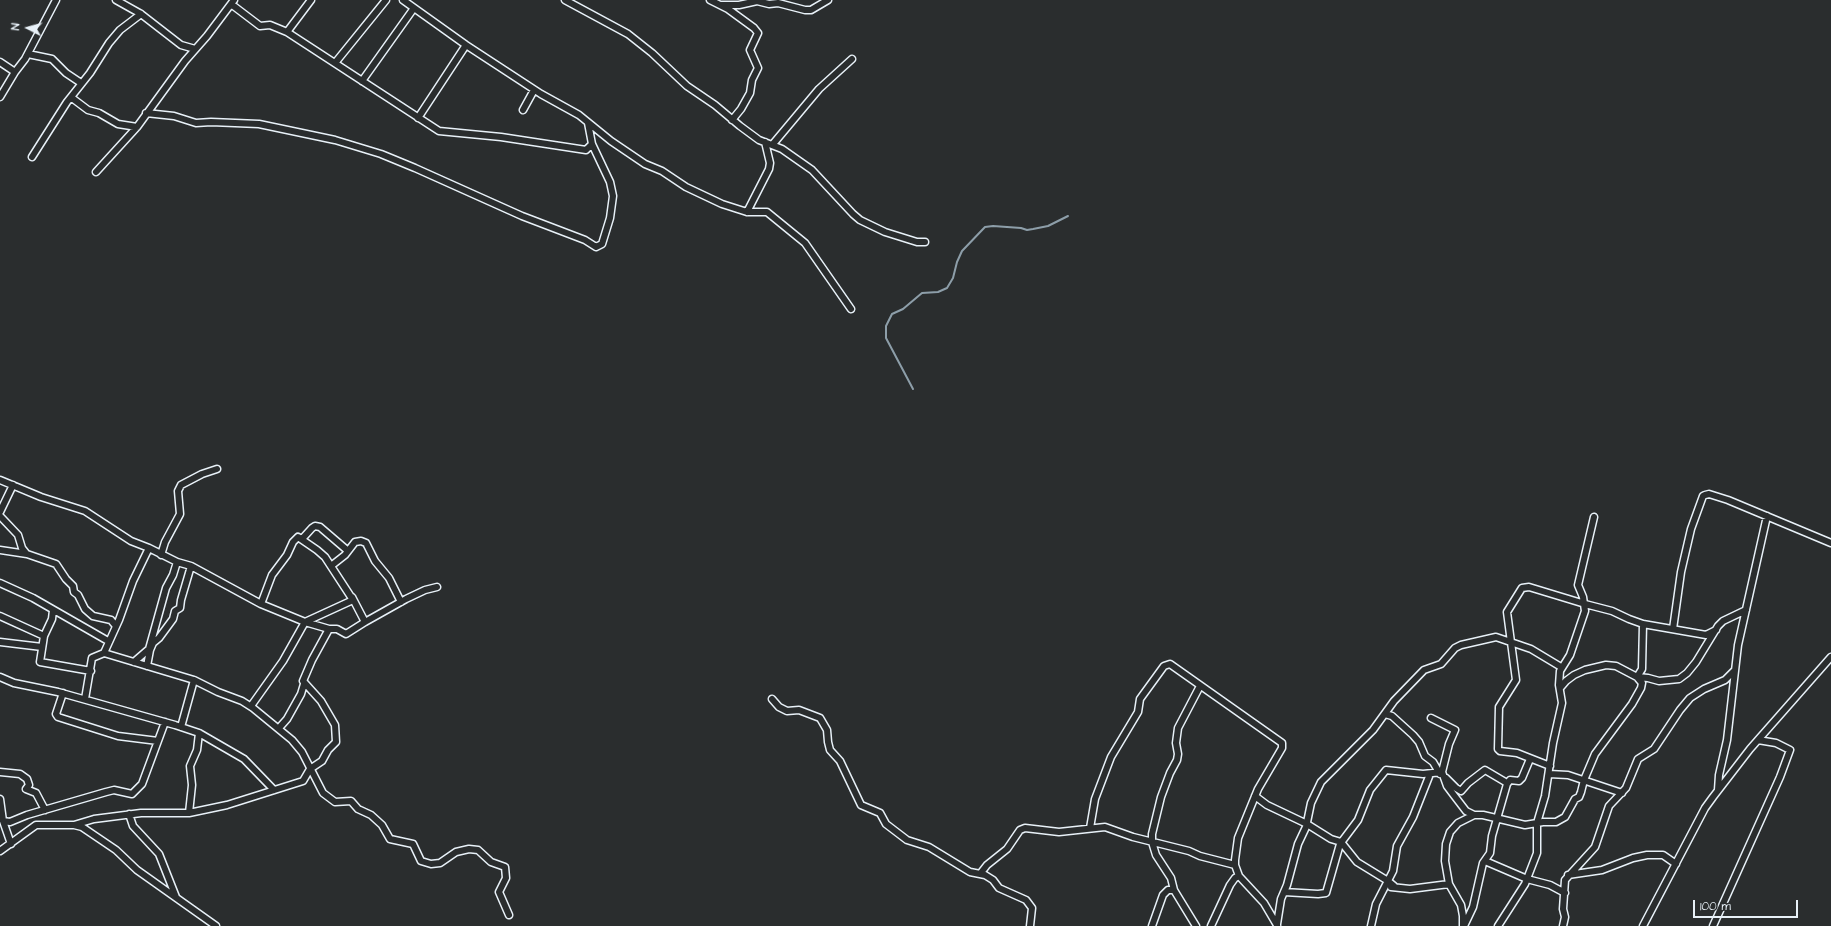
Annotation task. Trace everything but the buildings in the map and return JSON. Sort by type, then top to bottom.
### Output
[{"type":"street","points":[[0,96],[28,54],[56,0]]},
{"type":"street","points":[[116,0],[141,14],[181,45],[194,49]]},
{"type":"street","points":[[287,32],[311,0]]},
{"type":"street","points":[[335,63],[386,0]]},
{"type":"street","points":[[402,0],[466,45],[534,90],[571,110],[640,160],[662,171],[680,184],[722,204],[747,212],[767,212],[805,243],[851,309]]},
{"type":"street","points":[[564,0],[628,34],[652,53],[687,86],[715,105],[759,140],[773,144],[782,149],[812,170],[860,220],[886,232],[917,242],[925,242]]},
{"type":"street","points":[[710,0],[754,28],[758,33],[750,50],[758,68],[752,80],[750,93],[741,109],[732,120]]},
{"type":"street","points":[[720,5],[739,5],[758,1],[769,4],[783,4],[805,10],[811,10],[828,0]]},
{"type":"street","points":[[96,172],[136,127],[194,49],[207,36],[232,2],[260,26],[270,25],[287,32],[439,132],[502,137],[586,150],[592,144]]},
{"type":"street","points":[[362,81],[414,8]]},
{"type":"street","points":[[32,157],[67,102],[72,98],[81,83],[90,73],[109,43],[120,30],[141,14]]},
{"type":"street","points":[[418,118],[466,45]]},
{"type":"street","points":[[28,54],[52,58],[66,73],[81,83]]},
{"type":"street","points":[[773,144],[820,89],[852,59]]},
{"type":"street","points":[[0,62],[15,72]]},
{"type":"street","points":[[523,110],[534,90]]},
{"type":"street","points":[[72,98],[88,110],[99,112],[118,124],[136,127]]},
{"type":"street","points":[[146,113],[174,116],[196,123],[211,122],[259,124],[335,140],[381,154],[522,216],[584,240],[596,247],[602,244],[610,218],[613,196],[610,182],[592,144],[588,123]]},
{"type":"street","points":[[747,212],[769,169],[770,163],[765,142]]},
{"type":"street","points":[[161,555],[165,542],[180,514],[178,491],[181,485],[202,474],[217,469]]},
{"type":"street","points":[[0,480],[41,497],[86,511],[130,541],[149,548],[177,562],[191,566],[262,604],[305,622],[329,629],[337,629],[347,634],[401,602],[425,590],[437,587]]},
{"type":"street","points":[[0,512],[13,485]]},
{"type":"street","points":[[1673,629],[1681,572],[1691,529],[1703,496],[1709,494],[1767,516],[1831,543]]},
{"type":"street","points":[[0,516],[18,535],[22,548],[27,554]]},
{"type":"street","points":[[1718,790],[1719,775],[1727,740],[1738,645],[1767,516]]},
{"type":"street","points":[[1498,926],[1527,879],[1537,853],[1537,823],[1542,809],[1553,743],[1562,703],[1560,671],[1571,651],[1585,611],[1585,604],[1578,583],[1594,517]]},
{"type":"street","points":[[302,539],[312,528],[315,526],[320,526],[348,551]]},
{"type":"street","points":[[262,604],[275,570],[287,555],[293,542],[298,537],[317,550],[331,566],[353,600]]},
{"type":"street","points":[[331,566],[348,551],[355,542],[361,541],[366,543],[375,562],[389,578],[401,602]]},
{"type":"street","points":[[104,653],[133,581],[149,548]]},
{"type":"street","points":[[0,550],[27,554],[51,561],[56,564],[66,579],[73,586],[74,592],[78,595],[85,609],[93,616],[110,620],[116,626]]},
{"type":"street","points":[[134,662],[149,649],[166,588],[177,562]]},
{"type":"street","points":[[147,666],[153,643],[159,638],[163,630],[173,619],[175,612],[180,608],[180,600],[191,566]]},
{"type":"street","points":[[0,583],[53,610],[108,641]]},
{"type":"street","points":[[1550,766],[1517,753],[1500,751],[1498,749],[1500,707],[1516,680],[1507,612],[1522,588],[1529,587],[1617,612],[1629,619],[1643,624],[1706,635],[1716,630]]},
{"type":"street","points":[[251,706],[282,662],[305,622],[353,600],[352,597],[365,622]]},
{"type":"street","points":[[53,610],[50,623],[44,636],[40,660],[41,663],[90,671]]},
{"type":"street","points":[[1637,677],[1659,681],[1679,678],[1687,673],[1696,662],[1716,630],[1724,621],[1746,610]]},
{"type":"street","points":[[0,616],[44,636]]},
{"type":"street","points":[[1637,677],[1642,669],[1643,624]]},
{"type":"street","points":[[279,728],[287,719],[301,694],[304,684],[303,681],[308,668],[329,629]]},
{"type":"street","points":[[1277,925],[1280,903],[1298,844],[1307,824],[1311,803],[1323,778],[1347,757],[1373,730],[1394,701],[1424,670],[1442,664],[1458,646],[1496,637],[1536,651],[1561,667]]},
{"type":"street","points":[[0,642],[42,647]]},
{"type":"street","points":[[85,700],[92,658],[104,653],[194,680],[251,706],[279,728],[297,746],[320,788],[333,801],[351,801],[358,809],[371,815],[382,825],[390,840],[413,844],[416,847],[419,859],[424,862],[440,864],[456,852],[469,848],[478,850],[491,862],[505,867],[506,878],[499,892],[509,915]]},
{"type":"street","points":[[1643,926],[1705,808],[1737,765],[1831,657]]},
{"type":"street","points":[[1090,828],[1095,799],[1111,758],[1138,712],[1140,699],[1164,666],[1170,664],[1282,743],[1282,748],[1255,796],[1235,849],[1235,865],[1239,876],[1264,903],[1277,925]]},
{"type":"street","points":[[1431,718],[1455,730],[1449,744],[1441,772],[1447,786],[1466,811],[1474,815],[1497,818],[1518,824],[1556,822],[1565,817],[1575,799],[1579,797],[1584,780],[1595,754],[1640,690],[1642,682],[1637,677],[1616,666],[1606,665],[1590,668],[1574,675],[1560,688]]},
{"type":"street","points":[[1563,926],[1565,893],[1564,883],[1568,875],[1595,847],[1609,806],[1622,793],[1628,784],[1638,759],[1654,750],[1685,703],[1704,689],[1725,680],[1734,670]]},
{"type":"street","points":[[0,677],[14,683],[63,693],[199,733],[244,759],[274,790]]},
{"type":"street","points":[[181,727],[194,680]]},
{"type":"street","points":[[74,825],[94,819],[129,814],[156,812],[189,813],[227,805],[302,781],[310,770],[322,761],[328,750],[336,742],[334,725],[321,701],[304,684]]},
{"type":"street","points":[[1196,926],[1174,890],[1171,878],[1156,855],[1152,842],[1153,823],[1170,773],[1177,760],[1178,754],[1176,743],[1178,728],[1200,686]]},
{"type":"street","points":[[63,693],[56,714],[58,717],[118,736],[158,741]]},
{"type":"street","points":[[772,699],[779,707],[787,711],[798,710],[820,718],[827,730],[829,748],[840,760],[861,805],[880,813],[886,824],[907,840],[929,847],[970,872],[990,878],[1006,891],[1021,897],[1030,903],[1033,911],[1030,926]]},
{"type":"street","points":[[1385,714],[1392,716],[1413,735],[1419,742],[1425,756],[1433,762],[1448,781],[1461,791],[1468,782],[1485,770],[1508,783]]},
{"type":"street","points":[[3,821],[10,822],[26,815],[114,790],[132,794],[142,784],[165,722]]},
{"type":"street","points":[[189,813],[192,784],[190,766],[197,750],[199,733]]},
{"type":"street","points":[[1713,926],[1780,777],[1790,750],[1776,743],[1758,740]]},
{"type":"street","points":[[1464,926],[1473,907],[1482,865],[1490,853],[1492,836],[1508,783],[1510,780],[1519,781],[1522,778],[1530,758]]},
{"type":"street","points":[[1284,892],[1326,893],[1341,842],[1358,820],[1370,790],[1386,770],[1430,774],[1441,772]]},
{"type":"street","points":[[0,772],[20,774],[27,779],[29,785],[26,789],[36,793],[45,810]]},
{"type":"street","points":[[1371,926],[1376,904],[1393,871],[1397,846],[1413,817],[1430,774]]},
{"type":"street","points":[[1549,774],[1568,775],[1622,793]]},
{"type":"street","points":[[1255,796],[1267,805],[1341,842],[1357,862],[1394,886]]},
{"type":"street","points":[[0,800],[3,821],[11,844]]},
{"type":"street","points":[[1464,818],[1466,811]]},
{"type":"street","points":[[129,814],[132,826],[159,854],[173,893],[178,900]]},
{"type":"street","points":[[1464,926],[1461,905],[1449,884],[1445,861],[1447,837],[1454,827],[1464,818],[1474,815]]},
{"type":"street","points":[[0,851],[36,825],[74,825],[82,827],[116,850],[137,870],[216,926]]},
{"type":"street","points":[[980,874],[987,865],[1007,849],[1022,828],[1059,832],[1105,827],[1152,842],[1189,851],[1200,856],[1235,865]]},
{"type":"street","points":[[1568,875],[1596,871],[1647,855],[1663,856],[1676,864]]},
{"type":"street","points":[[1485,860],[1527,879],[1550,885],[1565,893]]},
{"type":"street","points":[[1211,926],[1233,880],[1239,876]]},
{"type":"street","points":[[1384,889],[1394,886],[1410,889],[1449,884]]},
{"type":"street","points":[[1152,926],[1163,895],[1168,890],[1174,890]]},
{"type":"waterway","points":[[913,389],[886,338],[886,326],[892,314],[903,309],[922,293],[938,292],[947,288],[953,278],[957,262],[962,251],[985,227],[993,226],[1021,228],[1027,230],[1048,226],[1068,216]]}]
